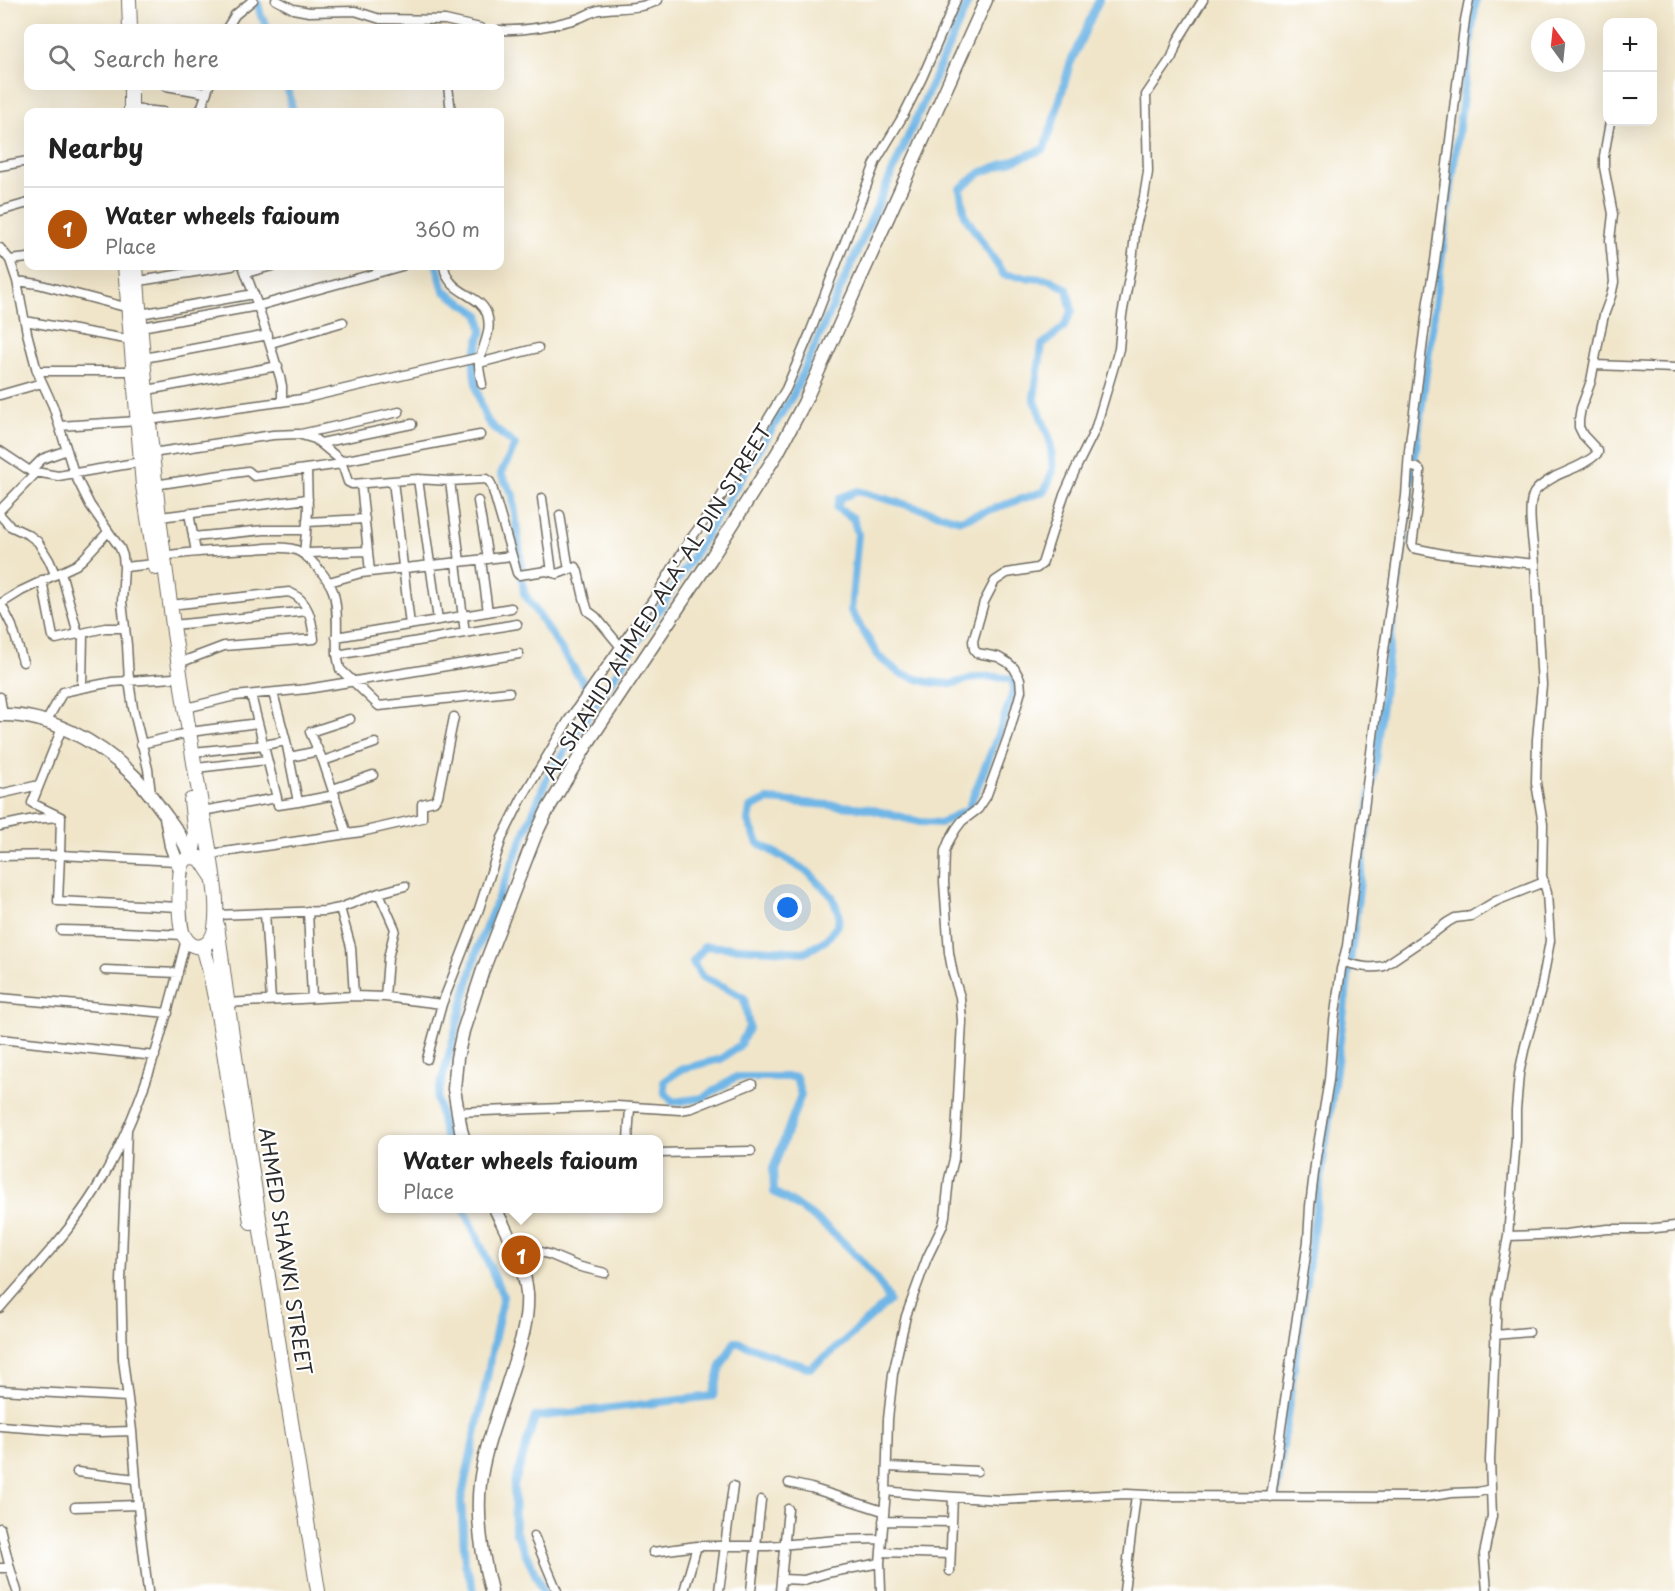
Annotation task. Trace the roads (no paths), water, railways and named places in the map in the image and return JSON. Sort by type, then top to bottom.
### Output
[{"type":"main road","points":[[120,0],[120,24]]},
{"type":"main road","points":[[129,0],[130,24]]},
{"type":"main road","name":"AL SHAHID AHMED ALA' AL DIN STREET","points":[[463,1135],[454,1089],[463,1031],[483,970],[548,809],[591,738],[710,560],[778,452],[804,403],[986,0]]},
{"type":"main road","points":[[122,90],[127,108]]},
{"type":"main road","points":[[128,108],[131,90]]},
{"type":"main road","points":[[128,270],[132,282],[141,367],[143,420],[141,462],[173,626],[186,708],[195,836],[185,862],[179,907],[184,937],[192,945],[203,946],[211,940],[216,916]]},
{"type":"main road","points":[[132,282],[135,270]]},
{"type":"main road","points":[[136,316],[131,340],[141,367]]},
{"type":"main road","points":[[143,420],[152,453],[159,517],[159,560]]},
{"type":"main road","points":[[166,598],[174,678],[186,733]]},
{"type":"main road","points":[[1,715],[30,718],[62,728],[97,746],[133,774],[180,835],[185,862]]},
{"type":"main road","name":"AHMED SHAWKI STREET","points":[[186,733],[196,768],[210,854],[227,1003],[318,1591]]},
{"type":"main road","points":[[185,862],[196,856],[203,860],[213,876]]},
{"type":"main road","name":"AHMED SHAWKI STREET","points":[[203,946],[217,1008],[310,1591]]},
{"type":"main road","points":[[491,1591],[483,1560],[479,1523],[480,1481],[525,1324],[527,1293],[516,1252],[497,1213]]},
{"type":"street","points":[[229,24],[235,15],[252,0]]},
{"type":"street","points":[[276,0],[293,9],[309,12],[355,11],[380,20],[427,24]]},
{"type":"street","points":[[504,30],[573,20],[598,10],[619,9],[658,0]]},
{"type":"street","points":[[427,1059],[442,1004],[478,912],[501,838],[568,721],[655,597],[689,541],[721,496],[786,389],[814,323],[876,161],[903,116],[922,78],[956,0]]},
{"type":"street","points":[[881,1591],[880,1563],[886,1491],[888,1419],[893,1374],[906,1316],[945,1216],[957,1136],[962,1021],[960,998],[949,953],[944,882],[945,851],[962,821],[978,809],[986,797],[1005,746],[1021,691],[1020,680],[1014,668],[998,657],[977,653],[973,641],[984,602],[995,581],[1007,573],[1037,568],[1042,564],[1064,495],[1095,430],[1119,349],[1136,225],[1148,172],[1146,95],[1172,57],[1178,40],[1203,0]]},
{"type":"street","points":[[1271,1497],[1308,1240],[1310,1206],[1329,1080],[1341,969],[1345,962],[1383,654],[1412,467],[1428,301],[1469,0]]},
{"type":"street","points":[[442,24],[451,21],[463,24]]},
{"type":"street","points":[[201,108],[208,90]]},
{"type":"street","points":[[448,90],[451,108]]},
{"type":"street","points":[[1486,1591],[1484,1554],[1492,1516],[1490,1460],[1498,1286],[1508,1236],[1519,1074],[1541,990],[1550,941],[1547,893],[1542,876],[1543,824],[1536,783],[1542,685],[1530,509],[1535,491],[1555,477],[1583,465],[1598,453],[1583,435],[1579,427],[1579,420],[1595,365],[1604,315],[1614,282],[1610,240],[1612,214],[1604,167],[1609,126]]},
{"type":"street","points":[[0,166],[24,162]]},
{"type":"street","points":[[0,211],[24,204]]},
{"type":"street","points":[[0,248],[10,260],[17,281],[37,371],[53,406],[74,473],[90,505],[120,548],[124,567],[122,602],[129,681],[152,796]]},
{"type":"street","points":[[10,260],[24,258]]},
{"type":"street","points":[[132,282],[186,270]]},
{"type":"street","points":[[245,270],[278,366],[282,402]]},
{"type":"street","points":[[17,281],[38,284],[136,316],[258,306],[388,270]]},
{"type":"street","points":[[445,270],[453,285],[477,302],[487,314],[489,332],[480,360],[482,384]]},
{"type":"street","points":[[136,316],[254,294]]},
{"type":"street","points":[[25,321],[131,340]]},
{"type":"street","points":[[37,371],[141,367],[343,322]]},
{"type":"street","points":[[59,426],[143,420],[302,399],[538,348]]},
{"type":"street","points":[[1595,365],[1675,368]]},
{"type":"street","points":[[141,391],[278,366]]},
{"type":"street","points":[[0,395],[42,383]]},
{"type":"street","points":[[152,453],[273,435],[297,434],[399,412]]},
{"type":"street","points":[[321,443],[412,423]]},
{"type":"street","points":[[297,434],[321,443],[341,462],[348,482],[352,484],[418,479],[450,481],[486,479],[490,482],[516,572],[522,574],[546,570],[557,574],[577,569],[588,611],[596,617],[620,646]]},
{"type":"street","points":[[154,485],[248,471],[254,476],[308,470],[480,435]]},
{"type":"street","points":[[0,510],[42,459],[67,450]]},
{"type":"street","points":[[0,451],[33,472],[58,476],[141,462]]},
{"type":"street","points":[[1412,467],[1420,470],[1413,548],[1443,554],[1535,564]]},
{"type":"street","points":[[303,554],[308,470]]},
{"type":"street","points":[[418,479],[438,620]]},
{"type":"street","points":[[393,481],[410,625]]},
{"type":"street","points":[[450,481],[465,633]]},
{"type":"street","points":[[361,484],[370,572]]},
{"type":"street","points":[[542,498],[552,572]]},
{"type":"street","points":[[159,517],[308,499]]},
{"type":"street","points":[[478,501],[488,612]]},
{"type":"street","points":[[189,513],[196,552]]},
{"type":"street","points":[[0,515],[10,526],[38,542],[58,573],[80,634],[82,688]]},
{"type":"street","points":[[560,515],[569,570]]},
{"type":"street","points":[[193,537],[364,519]]},
{"type":"street","points":[[23,662],[12,626],[0,604],[83,559],[108,532]]},
{"type":"street","points":[[124,567],[196,552],[290,549],[303,554],[329,582],[334,597],[337,655],[340,669],[379,706],[509,692]]},
{"type":"street","points":[[303,554],[368,551]]},
{"type":"street","points":[[329,582],[346,576],[370,572],[512,556]]},
{"type":"street","points":[[42,580],[54,638],[105,628],[125,628]]},
{"type":"street","points":[[166,598],[289,592],[302,600],[312,620],[314,639],[224,646],[179,663]]},
{"type":"street","points":[[336,637],[511,608]]},
{"type":"street","points":[[173,626],[308,611]]},
{"type":"street","points":[[337,655],[517,624]]},
{"type":"street","points":[[186,708],[224,698],[273,693],[519,654]]},
{"type":"street","points":[[46,722],[63,692],[129,681],[174,678]]},
{"type":"street","points":[[273,693],[290,758],[298,802]]},
{"type":"street","points":[[251,695],[278,805],[334,792],[373,775]]},
{"type":"street","points":[[0,697],[1,715]]},
{"type":"street","points":[[210,854],[347,834],[423,818],[422,804],[434,801],[438,796],[454,717]]},
{"type":"street","points":[[347,834],[323,761],[310,732],[350,719]]},
{"type":"street","points":[[141,744],[186,733],[258,723]]},
{"type":"street","points":[[61,817],[32,803],[62,728]]},
{"type":"street","points":[[193,753],[286,741]]},
{"type":"street","points":[[323,761],[375,743]]},
{"type":"street","points":[[290,758],[318,751]]},
{"type":"street","points":[[196,768],[267,760]]},
{"type":"street","points":[[0,794],[39,785]]},
{"type":"street","points":[[202,811],[276,798]]},
{"type":"street","points":[[0,826],[34,819],[61,817]]},
{"type":"street","points":[[61,817],[58,901],[179,907]]},
{"type":"street","points":[[0,856],[60,855],[185,862]]},
{"type":"street","points":[[1345,962],[1375,968],[1384,966],[1455,918],[1471,916],[1496,901],[1544,882]]},
{"type":"street","points":[[216,916],[325,911],[405,886]]},
{"type":"street","points":[[379,893],[394,929],[388,958],[385,998]]},
{"type":"street","points":[[340,908],[351,947],[354,996]]},
{"type":"street","points":[[308,911],[312,998]]},
{"type":"street","points":[[265,912],[271,1000]]},
{"type":"street","points":[[0,1308],[84,1207],[108,1168],[127,1130],[155,1056],[168,1013],[184,937],[61,930]]},
{"type":"street","points":[[105,970],[178,973]]},
{"type":"street","points":[[227,1003],[354,996],[442,1004]]},
{"type":"street","points":[[0,998],[168,1013]]},
{"type":"street","points":[[0,1039],[155,1056]]},
{"type":"street","points":[[457,1112],[558,1107],[680,1110],[692,1108],[752,1084]]},
{"type":"street","points":[[628,1135],[630,1107]]},
{"type":"street","points":[[127,1130],[121,1282],[123,1359],[148,1591]]},
{"type":"street","points":[[663,1153],[751,1151]]},
{"type":"street","points":[[1508,1236],[1675,1226]]},
{"type":"street","points":[[516,1252],[541,1252],[577,1266],[606,1273]]},
{"type":"street","points":[[1496,1335],[1528,1332]]},
{"type":"street","points":[[0,1390],[127,1398]]},
{"type":"street","points":[[0,1426],[67,1431],[132,1431]]},
{"type":"street","points":[[887,1467],[977,1471]]},
{"type":"street","points":[[77,1472],[136,1479]]},
{"type":"street","points":[[789,1483],[811,1488],[883,1516],[952,1522]]},
{"type":"street","points":[[719,1591],[733,1486]]},
{"type":"street","points":[[886,1491],[1017,1500],[1127,1494],[1425,1497],[1491,1489]]},
{"type":"street","points":[[1124,1591],[1136,1495]]},
{"type":"street","points":[[950,1571],[953,1497]]},
{"type":"street","points":[[751,1591],[761,1500]]},
{"type":"street","points":[[75,1508],[138,1505]]},
{"type":"street","points":[[780,1591],[788,1509]]},
{"type":"street","points":[[0,1527],[17,1591]]},
{"type":"street","points":[[534,1536],[557,1591]]},
{"type":"street","points":[[653,1552],[697,1546],[785,1545],[882,1539]]},
{"type":"street","points":[[684,1591],[697,1546]]},
{"type":"street","points":[[881,1552],[950,1554]]},
{"type":"street","points":[[782,1579],[804,1580],[827,1573],[880,1563]]},
{"type":"street","points":[[0,1569],[10,1568]]},
{"type":"waterway","points":[[445,1135],[437,1099],[478,947],[548,776],[668,596],[793,395],[969,0]]},
{"type":"waterway","points":[[543,1591],[515,1530],[514,1485],[535,1417],[713,1396],[721,1366],[735,1341],[810,1368],[833,1351],[889,1301],[877,1281],[847,1246],[813,1217],[774,1192],[773,1169],[801,1095],[796,1077],[736,1077],[703,1098],[673,1102],[665,1093],[664,1081],[682,1069],[721,1059],[740,1045],[749,1027],[744,998],[702,977],[693,962],[705,946],[806,952],[826,940],[838,925],[839,914],[832,896],[808,872],[758,843],[748,821],[750,808],[768,800],[865,808],[920,822],[941,823],[968,809],[999,733],[1014,689],[1012,679],[977,677],[951,684],[928,682],[901,674],[879,657],[851,611],[858,534],[853,518],[837,508],[840,498],[858,491],[960,520],[1045,491],[1053,470],[1050,440],[1034,398],[1042,345],[1063,328],[1072,311],[1067,289],[1051,280],[1004,275],[965,216],[960,189],[980,173],[1044,149],[1070,64],[1099,0]]},
{"type":"waterway","points":[[1276,1494],[1342,1026],[1386,671],[1476,0]]},
{"type":"waterway","points":[[258,4],[266,24]]},
{"type":"waterway","points":[[288,90],[292,108]]},
{"type":"waterway","points":[[438,270],[444,291],[479,314],[482,330],[475,356]]},
{"type":"waterway","points":[[474,362],[478,394],[486,418],[515,445],[501,474],[513,495],[524,593],[586,687]]},
{"type":"waterway","points":[[466,1213],[503,1296],[461,1500],[465,1563],[474,1591]]},
{"type":"place","name":"Water wheels faioum","points":[[521,1255]]}]
